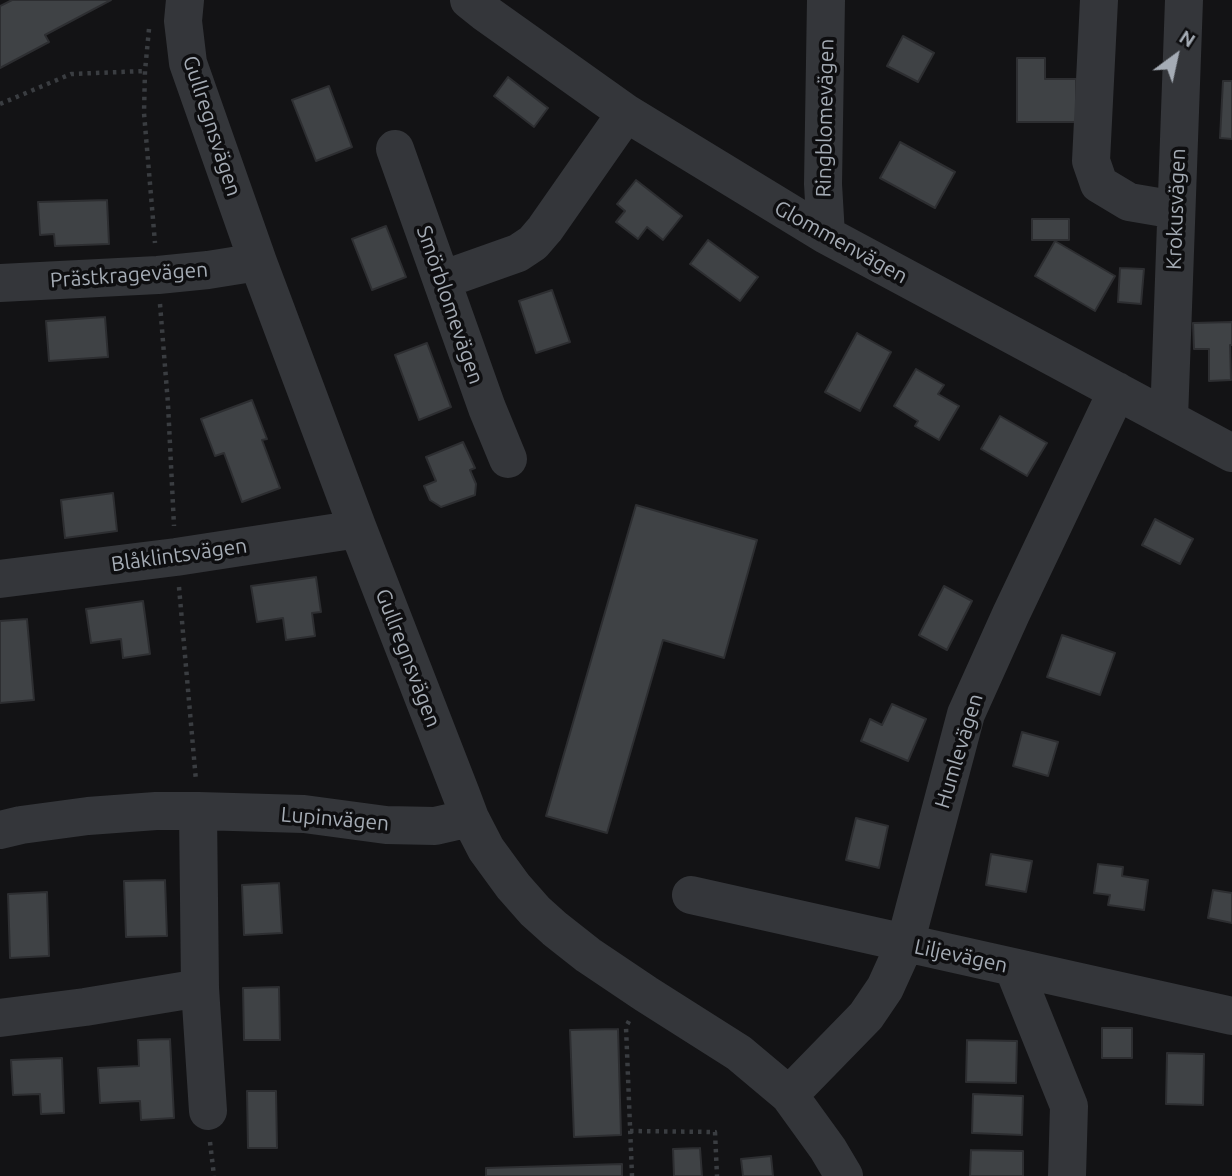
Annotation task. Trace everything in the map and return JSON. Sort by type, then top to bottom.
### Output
[{"type":"street","name":"Gullregnsvägen","points":[[185,0],[183,21],[188,63],[258,262],[470,818],[486,849],[535,911],[588,955],[739,1053],[789,1095],[844,1176]]},
{"type":"street","name":"Ringblomevägen","points":[[826,0],[822,184],[826,235]]},
{"type":"street","points":[[1099,0],[1091,161],[1099,184],[1129,202],[1176,210]]},
{"type":"street","name":"Krokusvägen","points":[[1169,419],[1184,0]]},
{"type":"street","name":"Glommenvägen","points":[[482,4],[626,113],[826,235],[1232,453]]},
{"type":"street","points":[[442,280],[518,253],[534,243],[626,113]]},
{"type":"street","name":"Smörblomevägen","points":[[395,149],[487,408],[508,459]]},
{"type":"street","name":"Prästkragevägen","points":[[0,284],[158,275],[258,262]]},
{"type":"street","name":"Humlevägen","points":[[789,1095],[866,1016],[884,988],[905,944],[966,714],[1117,391]]},
{"type":"street","name":"Blåklintsvägen","points":[[0,579],[176,557],[358,529]]},
{"type":"street","name":"Lupinvägen","points":[[0,830],[88,816],[156,811],[304,814],[386,825],[435,826],[470,818]]},
{"type":"street","points":[[198,811],[200,988],[208,1111]]},
{"type":"street","name":"Liljevägen","points":[[691,895],[1232,1016]]},
{"type":"street","points":[[1013,967],[1069,1106],[1067,1176]]},
{"type":"street","points":[[0,1018],[200,988]]},
{"type":"path","points":[[150,18],[144,113],[168,404],[176,557],[198,811]]},
{"type":"path","points":[[0,104],[71,74],[145,71]]},
{"type":"path","points":[[632,1176],[626,1027],[646,994]]},
{"type":"path","points":[[630,1131],[715,1132],[717,1176]]},
{"type":"building","points":[[12,0],[111,0],[45,35],[49,42],[0,68],[0,6]]},
{"type":"building","points":[[903,36],[934,53],[918,82],[887,66]]},
{"type":"building","points":[[1017,58],[1045,58],[1045,79],[1076,79],[1076,122],[1017,122]]},
{"type":"building","points":[[508,77],[548,108],[534,127],[494,96]]},
{"type":"building","points":[[1223,81],[1232,81],[1232,139],[1220,138]]},
{"type":"building","points":[[329,86],[352,147],[316,161],[292,100]]},
{"type":"building","points":[[900,142],[955,172],[935,208],[880,178]]},
{"type":"building","points":[[636,180],[682,216],[663,240],[647,227],[638,239],[616,222],[625,211],[617,204]]},
{"type":"building","points":[[107,200],[109,244],[55,246],[54,234],[40,235],[38,202]]},
{"type":"building","points":[[1032,219],[1069,219],[1069,240],[1032,240]]},
{"type":"building","points":[[386,226],[406,277],[372,290],[352,239]]},
{"type":"building","points":[[708,240],[758,277],[740,301],[690,264]]},
{"type":"building","points":[[1055,241],[1115,276],[1095,311],[1035,276]]},
{"type":"building","points":[[1120,268],[1144,269],[1141,304],[1118,302]]},
{"type":"building","points":[[552,290],[570,342],[536,353],[519,301]]},
{"type":"building","points":[[105,317],[108,357],[49,361],[46,321]]},
{"type":"building","points":[[1232,322],[1231,380],[1209,381],[1209,349],[1194,349],[1193,323]]},
{"type":"building","points":[[857,333],[891,352],[860,411],[825,392]]},
{"type":"building","points":[[427,343],[451,407],[419,420],[395,355]]},
{"type":"building","points":[[916,369],[944,385],[938,394],[959,406],[939,440],[915,426],[918,421],[894,406]]},
{"type":"building","points":[[252,400],[267,439],[262,440],[280,488],[242,502],[224,453],[215,456],[201,419]]},
{"type":"building","points":[[1000,416],[1047,443],[1027,476],[981,449]]},
{"type":"building","points":[[463,442],[475,468],[470,470],[476,484],[475,495],[441,507],[430,500],[424,486],[436,481],[426,457]]},
{"type":"building","points":[[113,493],[117,531],[65,538],[61,500]]},
{"type":"building","points":[[636,505],[757,540],[724,658],[663,640],[607,833],[546,816]]},
{"type":"building","points":[[1155,519],[1193,539],[1180,564],[1142,545]]},
{"type":"building","points":[[316,577],[321,612],[312,613],[315,636],[286,640],[283,618],[257,622],[251,586]]},
{"type":"building","points":[[944,586],[972,601],[947,650],[919,635]]},
{"type":"building","points":[[143,601],[150,654],[123,658],[121,639],[91,643],[86,609]]},
{"type":"building","points":[[27,619],[34,700],[0,703],[0,621]]},
{"type":"building","points":[[1062,635],[1115,653],[1100,695],[1047,677]]},
{"type":"building","points":[[892,704],[926,719],[908,761],[861,741],[870,719],[882,725]]},
{"type":"building","points":[[1022,732],[1058,742],[1048,776],[1013,766]]},
{"type":"building","points":[[856,818],[888,826],[879,868],[846,860]]},
{"type":"building","points":[[991,854],[1032,861],[1026,892],[986,885]]},
{"type":"building","points":[[1098,864],[1123,867],[1122,876],[1148,880],[1144,910],[1108,905],[1110,895],[1094,893]]},
{"type":"building","points":[[165,880],[167,936],[126,937],[124,881]]},
{"type":"building","points":[[279,883],[282,933],[244,935],[242,885]]},
{"type":"building","points":[[1213,890],[1232,893],[1232,923],[1208,918]]},
{"type":"building","points":[[47,892],[49,956],[10,958],[8,894]]},
{"type":"building","points":[[279,987],[280,1040],[244,1040],[243,988]]},
{"type":"building","points":[[1102,1028],[1132,1028],[1132,1058],[1102,1058]]},
{"type":"building","points":[[618,1029],[621,1135],[574,1137],[570,1030]]},
{"type":"building","points":[[170,1039],[174,1118],[141,1120],[140,1101],[100,1103],[98,1068],[139,1066],[138,1040]]},
{"type":"building","points":[[967,1040],[1017,1041],[1016,1083],[966,1082]]},
{"type":"building","points":[[1167,1053],[1204,1054],[1203,1105],[1166,1104]]},
{"type":"building","points":[[62,1058],[64,1113],[41,1114],[40,1094],[13,1095],[11,1060]]},
{"type":"building","points":[[247,1091],[276,1091],[277,1148],[248,1148]]},
{"type":"building","points":[[973,1094],[1023,1096],[1022,1135],[972,1133]]},
{"type":"building","points":[[700,1148],[702,1176],[674,1176],[673,1149]]},
{"type":"building","points":[[971,1150],[1023,1151],[1023,1176],[970,1176]]},
{"type":"building","points":[[771,1156],[773,1176],[743,1176],[741,1159]]},
{"type":"building","points":[[622,1164],[622,1176],[486,1176],[486,1168]]}]
